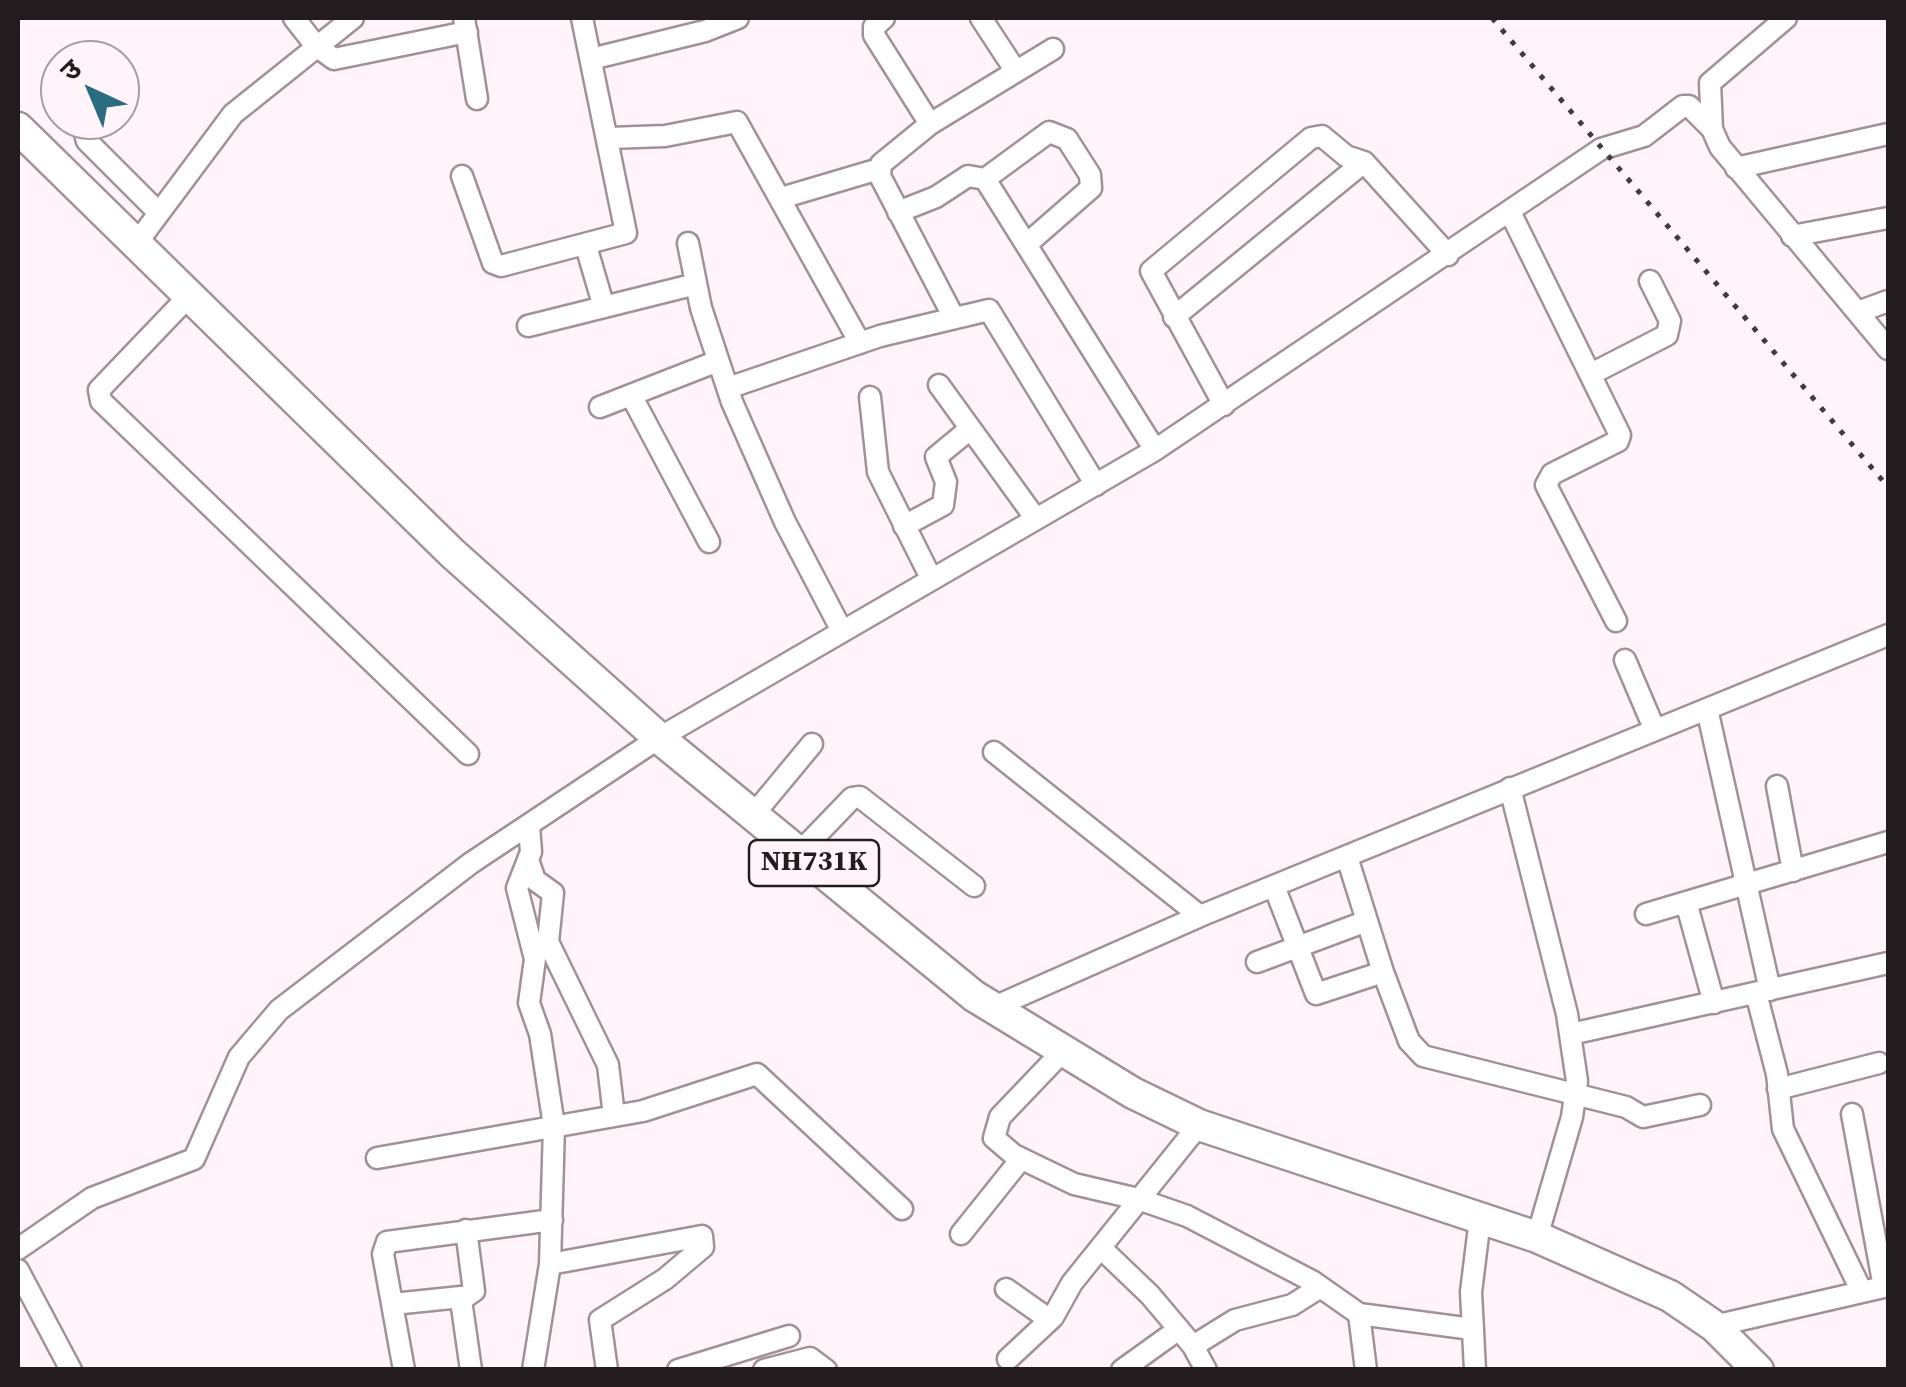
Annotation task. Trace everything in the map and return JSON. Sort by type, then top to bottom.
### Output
[{"type":"highway","name":"NH731K","points":[[18,128],[452,553],[658,738],[992,1008],[1199,1125],[1538,1237],[1670,1296],[1714,1326],[1758,1370]]},
{"type":"street","points":[[294,18],[316,46],[339,59],[465,25],[477,99]]},
{"type":"street","points":[[136,244],[232,114],[353,18]]},
{"type":"street","points":[[462,176],[492,263],[501,266],[626,233],[610,138],[582,18]]},
{"type":"street","points":[[591,59],[704,24],[738,18]]},
{"type":"street","points":[[884,18],[874,27],[874,35],[930,124]]},
{"type":"street","points":[[981,18],[1015,70]]},
{"type":"street","points":[[1712,128],[1710,82],[1786,18]]},
{"type":"street","points":[[781,198],[879,170],[886,156],[930,124],[1053,50]]},
{"type":"street","points":[[18,1249],[92,1198],[194,1160],[239,1057],[260,1028],[325,972],[529,826],[658,738],[1155,450],[1448,256],[1601,149],[1644,136],[1683,106],[1689,106],[1712,128],[1736,168],[1888,348]]},
{"type":"street","points":[[610,138],[665,136],[737,122],[860,343]]},
{"type":"street","points":[[985,180],[1050,132],[1066,138],[1090,174],[1091,188],[1028,243]]},
{"type":"street","points":[[1736,168],[1888,134]]},
{"type":"street","points":[[1224,405],[1151,277],[1155,266],[1297,150],[1322,136],[1343,154],[1364,162],[1448,256]]},
{"type":"street","points":[[86,140],[159,214]]},
{"type":"street","points":[[1174,317],[1364,162]]},
{"type":"street","points":[[879,170],[953,316]]},
{"type":"street","points":[[898,212],[936,197],[968,176],[985,180],[1155,450]]},
{"type":"street","points":[[1510,212],[1620,435],[1618,442],[1552,474],[1546,485],[1616,620]]},
{"type":"street","points":[[1792,236],[1888,218]]},
{"type":"street","points":[[688,243],[696,284],[728,388],[785,522],[842,631]]},
{"type":"street","points":[[586,246],[603,304]]},
{"type":"street","points":[[1591,374],[1666,335],[1670,321],[1650,281]]},
{"type":"street","points":[[528,326],[603,304],[696,284]]},
{"type":"street","points":[[188,298],[99,390],[101,401],[468,754]]},
{"type":"street","points":[[1858,312],[1888,301]]},
{"type":"street","points":[[728,388],[860,343],[983,310],[995,315],[1096,484]]},
{"type":"street","points":[[600,407],[718,361]]},
{"type":"street","points":[[938,385],[1036,519]]},
{"type":"street","points":[[631,395],[709,542]]},
{"type":"street","points":[[870,397],[875,463],[931,578]]},
{"type":"street","points":[[904,526],[942,504],[946,486],[936,457],[970,429]]},
{"type":"street","points":[[992,1008],[1200,916],[1888,635]]},
{"type":"street","points":[[1625,660],[1654,728]]},
{"type":"street","points":[[1707,708],[1745,885],[1786,1136],[1862,1292]]},
{"type":"street","points":[[754,814],[812,744]]},
{"type":"street","points":[[994,752],[1200,916]]},
{"type":"street","points":[[1776,786],[1793,870]]},
{"type":"street","points":[[1510,788],[1571,1034],[1576,1096],[1538,1237]]},
{"type":"street","points":[[800,852],[852,798],[860,797],[974,886]]},
{"type":"street","points":[[529,826],[528,860],[517,888],[535,959],[530,1003],[540,1034],[554,1126],[550,1264],[533,1370]]},
{"type":"street","points":[[1646,914],[1888,842]]},
{"type":"street","points":[[1347,857],[1382,972],[1409,1040],[1423,1056],[1626,1107],[1642,1117],[1700,1105]]},
{"type":"street","points":[[528,860],[535,880],[553,893],[548,942],[604,1055],[614,1116]]},
{"type":"street","points":[[1274,886],[1316,994],[1382,972]]},
{"type":"street","points":[[1686,902],[1714,1003]]},
{"type":"street","points":[[1257,962],[1367,922]]},
{"type":"street","points":[[1571,1034],[1888,963]]},
{"type":"street","points":[[1063,1051],[1000,1117],[994,1130],[1001,1146],[1074,1184],[1138,1198],[1211,1228],[1359,1314],[1472,1329]]},
{"type":"street","points":[[1778,1089],[1879,1064]]},
{"type":"street","points":[[377,1158],[665,1106],[762,1075],[902,1209]]},
{"type":"street","points":[[1714,1326],[1886,1287],[1852,1114]]},
{"type":"street","points":[[1008,1359],[1050,1320],[1072,1283],[1199,1125]]},
{"type":"street","points":[[961,1234],[1021,1158]]},
{"type":"street","points":[[1475,1370],[1473,1252],[1480,1218]]},
{"type":"street","points":[[404,1370],[382,1254],[387,1242],[552,1220]]},
{"type":"street","points":[[392,1304],[461,1297],[474,1291],[466,1230]]},
{"type":"street","points":[[550,1264],[702,1236],[703,1247],[665,1279],[600,1320],[607,1370]]},
{"type":"street","points":[[1102,1249],[1186,1338],[1206,1370]]},
{"type":"street","points":[[18,1270],[72,1370]]},
{"type":"street","points":[[1006,1288],[1050,1320]]},
{"type":"street","points":[[1122,1370],[1186,1338],[1297,1303],[1319,1288]]},
{"type":"street","points":[[461,1297],[471,1370]]},
{"type":"street","points":[[1359,1314],[1366,1370]]},
{"type":"street","points":[[678,1370],[790,1336]]},
{"type":"street","points":[[764,1370],[810,1358],[826,1370]]},
{"type":"railway","points":[[1492,18],[1888,487]]}]
